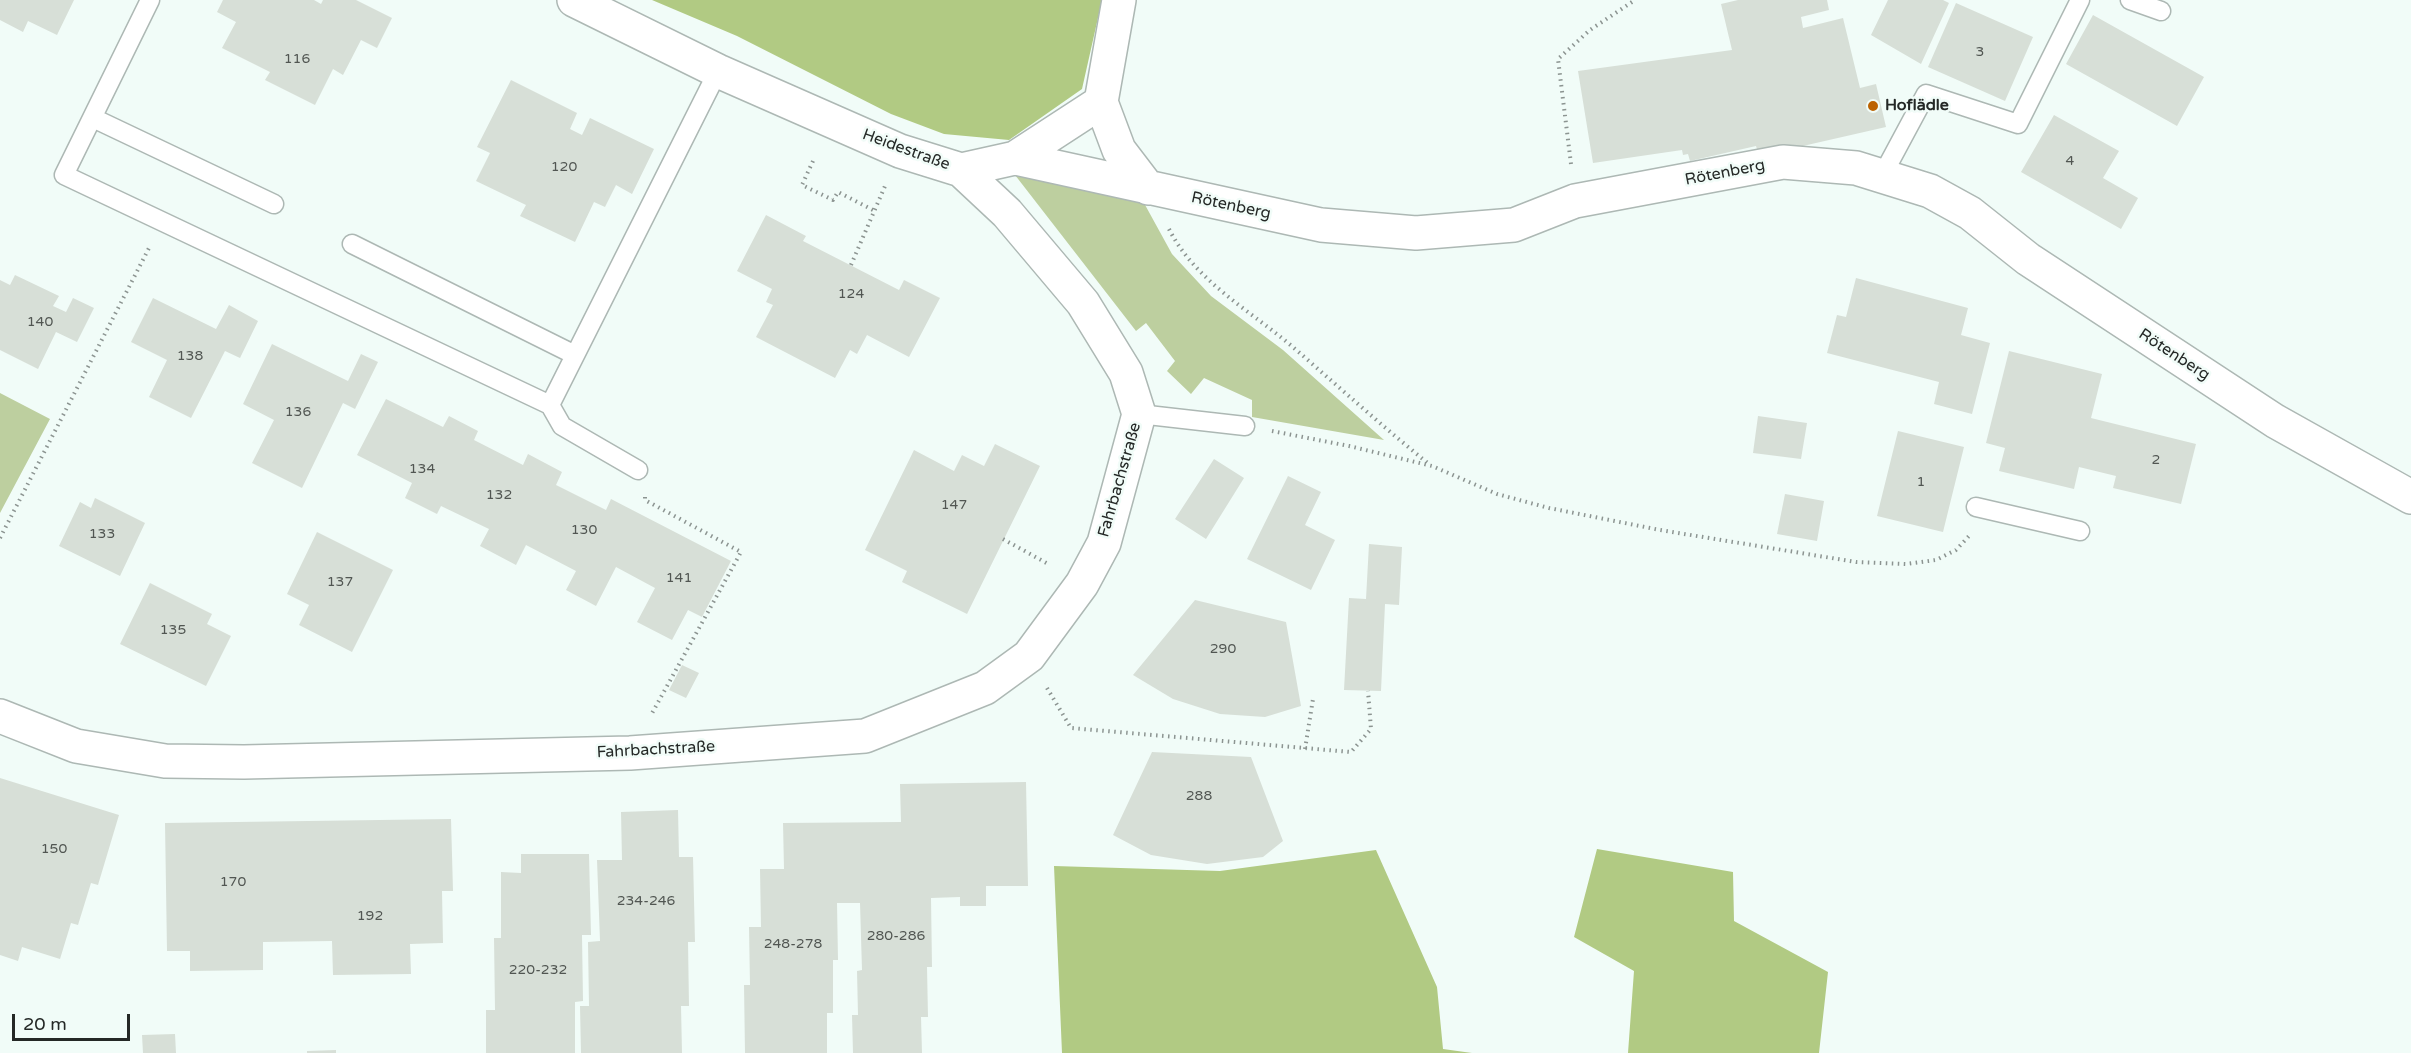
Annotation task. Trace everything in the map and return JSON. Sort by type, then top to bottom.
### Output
[{"type":"street","name":"Heidestraße","points":[[574,0],[718,71],[900,151],[961,170],[1006,213],[1083,303],[1125,373],[1139,414]]},
{"type":"street","points":[[1119,0],[1101,102],[1119,150],[1148,188]]},
{"type":"street","points":[[1015,158],[1101,102]]},
{"type":"street","name":"Rötenberg","points":[[961,170],[1015,158],[1321,225],[1416,233],[1514,225],[1575,201],[1783,162],[1856,168],[1930,191],[1970,213],[2028,259],[2275,422],[2411,497]]},
{"type":"street","name":"Fahrbachstraße","points":[[0,716],[76,746],[165,761],[254,762],[630,753],[865,736],[985,688],[1029,656],[1082,584],[1104,543],[1139,414]]},
{"type":"lane","points":[[150,0],[64,175],[550,405],[562,426],[638,470]]},
{"type":"lane","points":[[1882,176],[1926,94],[2018,124],[2080,0]]},
{"type":"lane","points":[[2130,0],[2161,11]]},
{"type":"lane","points":[[550,405],[718,71]]},
{"type":"lane","points":[[93,118],[274,204]]},
{"type":"lane","points":[[352,244],[575,355]]},
{"type":"lane","points":[[1139,414],[1245,426]]},
{"type":"lane","points":[[1976,507],[2080,531]]},
{"type":"path","points":[[1575,201],[1558,58],[1590,30],[1635,0]]},
{"type":"path","points":[[851,265],[900,151]]},
{"type":"path","points":[[813,161],[802,184],[833,200],[838,192],[874,211]]},
{"type":"path","points":[[1148,188],[1175,242],[1208,280],[1292,346],[1432,466]]},
{"type":"path","points":[[0,538],[163,221]]},
{"type":"path","points":[[1245,426],[1349,446],[1432,466],[1497,494],[1549,508],[1671,532],[1856,562],[1906,564],[1936,560],[1956,550],[1970,535],[1976,507]]},
{"type":"path","points":[[630,753],[741,552],[645,500],[638,470]]},
{"type":"path","points":[[1003,539],[1082,584]]},
{"type":"path","points":[[1029,656],[1071,728],[1351,752],[1371,729],[1368,691]]},
{"type":"path","points":[[1305,749],[1312,699]]},
{"type":"green space","points":[[652,0],[1102,0],[1082,89],[1009,140],[944,134],[891,114],[737,36]]},
{"type":"green space","points":[[1015,175],[1144,203],[1172,254],[1211,296],[1283,350],[1384,440],[1252,417],[1252,400],[1204,378],[1191,394],[1167,371],[1175,361],[1146,323],[1136,331]]},
{"type":"green space","points":[[0,393],[50,419],[0,513]]},
{"type":"green space","points":[[1597,849],[1733,872],[1734,921],[1828,972],[1819,1053],[1628,1053],[1634,971],[1574,937]]},
{"type":"green space","points":[[1376,850],[1437,987],[1443,1049],[1472,1053],[1062,1053],[1054,866],[1220,871]]},
{"type":"building","points":[[0,0],[74,0],[57,35],[28,21],[23,32],[0,20]]},
{"type":"building","points":[[223,0],[314,0],[321,4],[323,0],[356,0],[392,18],[377,48],[361,40],[343,75],[333,69],[315,105],[265,80],[270,72],[222,48],[236,22],[217,12]]},
{"type":"building","points":[[1738,0],[1827,0],[1829,10],[1801,17],[1803,28],[1843,18],[1860,88],[1876,84],[1886,127],[1759,156],[1756,146],[1690,161],[1688,154],[1683,155],[1682,150],[1593,163],[1578,71],[1732,50],[1721,4]]},
{"type":"building","points":[[1888,0],[1943,0],[1949,3],[1921,64],[1871,35]]},
{"type":"building","points":[[1956,3],[2033,37],[2005,101],[1928,67]]},
{"type":"building","points":[[2093,15],[2204,77],[2177,126],[2066,64]]},
{"type":"building","points":[[511,80],[577,113],[570,129],[582,135],[590,118],[654,149],[632,194],[616,185],[605,207],[594,202],[575,242],[520,216],[526,205],[476,181],[490,153],[477,147]]},
{"type":"building","points":[[2054,115],[2119,151],[2103,178],[2138,198],[2121,229],[2021,172]]},
{"type":"building","points":[[766,215],[806,236],[803,241],[899,290],[904,280],[940,298],[909,357],[867,335],[857,354],[850,350],[835,378],[756,337],[773,305],[766,302],[772,289],[737,271]]},
{"type":"building","points":[[15,275],[59,296],[53,306],[66,312],[73,298],[94,308],[77,342],[56,332],[38,369],[0,350],[0,280],[10,285]]},
{"type":"building","points":[[1856,278],[1968,308],[1961,335],[1990,343],[1972,414],[1934,404],[1939,382],[1827,353],[1837,315],[1846,317]]},
{"type":"building","points":[[153,298],[216,329],[229,305],[258,321],[240,358],[225,351],[191,418],[149,397],[167,360],[131,342]]},
{"type":"building","points":[[272,344],[348,381],[361,354],[378,362],[355,409],[343,403],[302,488],[252,463],[274,420],[243,404]]},
{"type":"building","points":[[2009,351],[2102,374],[2091,418],[2196,444],[2181,504],[2113,488],[2116,476],[2079,467],[2074,489],[1999,471],[2005,448],[1986,443]]},
{"type":"building","points":[[386,399],[443,427],[449,416],[478,431],[474,440],[523,465],[528,454],[562,472],[556,485],[606,510],[611,499],[731,561],[702,617],[688,610],[672,640],[637,622],[655,588],[616,567],[596,606],[566,590],[576,571],[526,545],[516,565],[480,546],[489,529],[441,506],[437,514],[405,498],[412,483],[357,455]]},
{"type":"building","points":[[1758,416],[1807,423],[1801,459],[1753,453]]},
{"type":"building","points":[[1898,431],[1964,447],[1943,532],[1877,516]]},
{"type":"building","points":[[995,444],[1040,466],[967,614],[902,582],[907,571],[865,550],[914,450],[954,471],[962,455],[984,466]]},
{"type":"building","points":[[1214,459],[1244,478],[1206,539],[1175,519]]},
{"type":"building","points":[[1288,476],[1321,492],[1305,525],[1335,540],[1311,590],[1247,559]]},
{"type":"building","points":[[1785,494],[1824,501],[1817,541],[1777,534]]},
{"type":"building","points":[[95,498],[145,523],[120,576],[59,546],[80,502],[91,508]]},
{"type":"building","points":[[317,532],[393,570],[352,652],[299,625],[309,605],[287,594]]},
{"type":"building","points":[[1369,544],[1402,547],[1399,605],[1385,604],[1381,691],[1344,690],[1349,598],[1366,599]]},
{"type":"building","points":[[150,583],[212,614],[207,624],[231,636],[206,686],[120,644]]},
{"type":"building","points":[[1195,600],[1286,622],[1301,706],[1265,717],[1220,714],[1173,699],[1133,675]]},
{"type":"building","points":[[682,665],[699,673],[686,698],[669,690]]},
{"type":"building","points":[[1152,752],[1251,757],[1283,841],[1263,857],[1207,864],[1151,855],[1113,835]]},
{"type":"building","points":[[0,778],[119,815],[98,885],[91,883],[78,925],[71,923],[60,959],[22,947],[18,961],[0,955]]},
{"type":"building","points":[[1026,782],[1028,886],[986,886],[986,906],[960,906],[960,897],[931,898],[932,967],[927,967],[928,1017],[921,1017],[922,1053],[853,1053],[852,1015],[858,1015],[857,971],[862,970],[860,903],[837,903],[838,960],[833,960],[833,1013],[827,1013],[827,1053],[745,1053],[744,985],[750,985],[749,927],[761,927],[760,869],[784,869],[783,823],[901,822],[900,784]]},
{"type":"building","points":[[678,810],[679,857],[693,857],[695,942],[688,942],[689,1006],[681,1006],[682,1053],[581,1053],[580,1006],[589,1006],[588,942],[600,941],[597,860],[622,860],[621,812]]},
{"type":"building","points":[[451,819],[453,891],[442,891],[443,943],[410,944],[411,974],[333,975],[332,941],[263,942],[263,970],[190,971],[190,951],[167,951],[165,823]]},
{"type":"building","points":[[521,854],[589,854],[591,935],[582,935],[583,1001],[575,1002],[575,1053],[486,1053],[486,1010],[495,1010],[494,938],[501,938],[501,872],[521,873]]},
{"type":"building","points":[[175,1034],[176,1053],[143,1053],[142,1035]]},
{"type":"building","points":[[336,1050],[336,1053],[307,1053],[307,1051]]},
{"type":"place","name":"Hoflädle","points":[[1873,106]]}]
